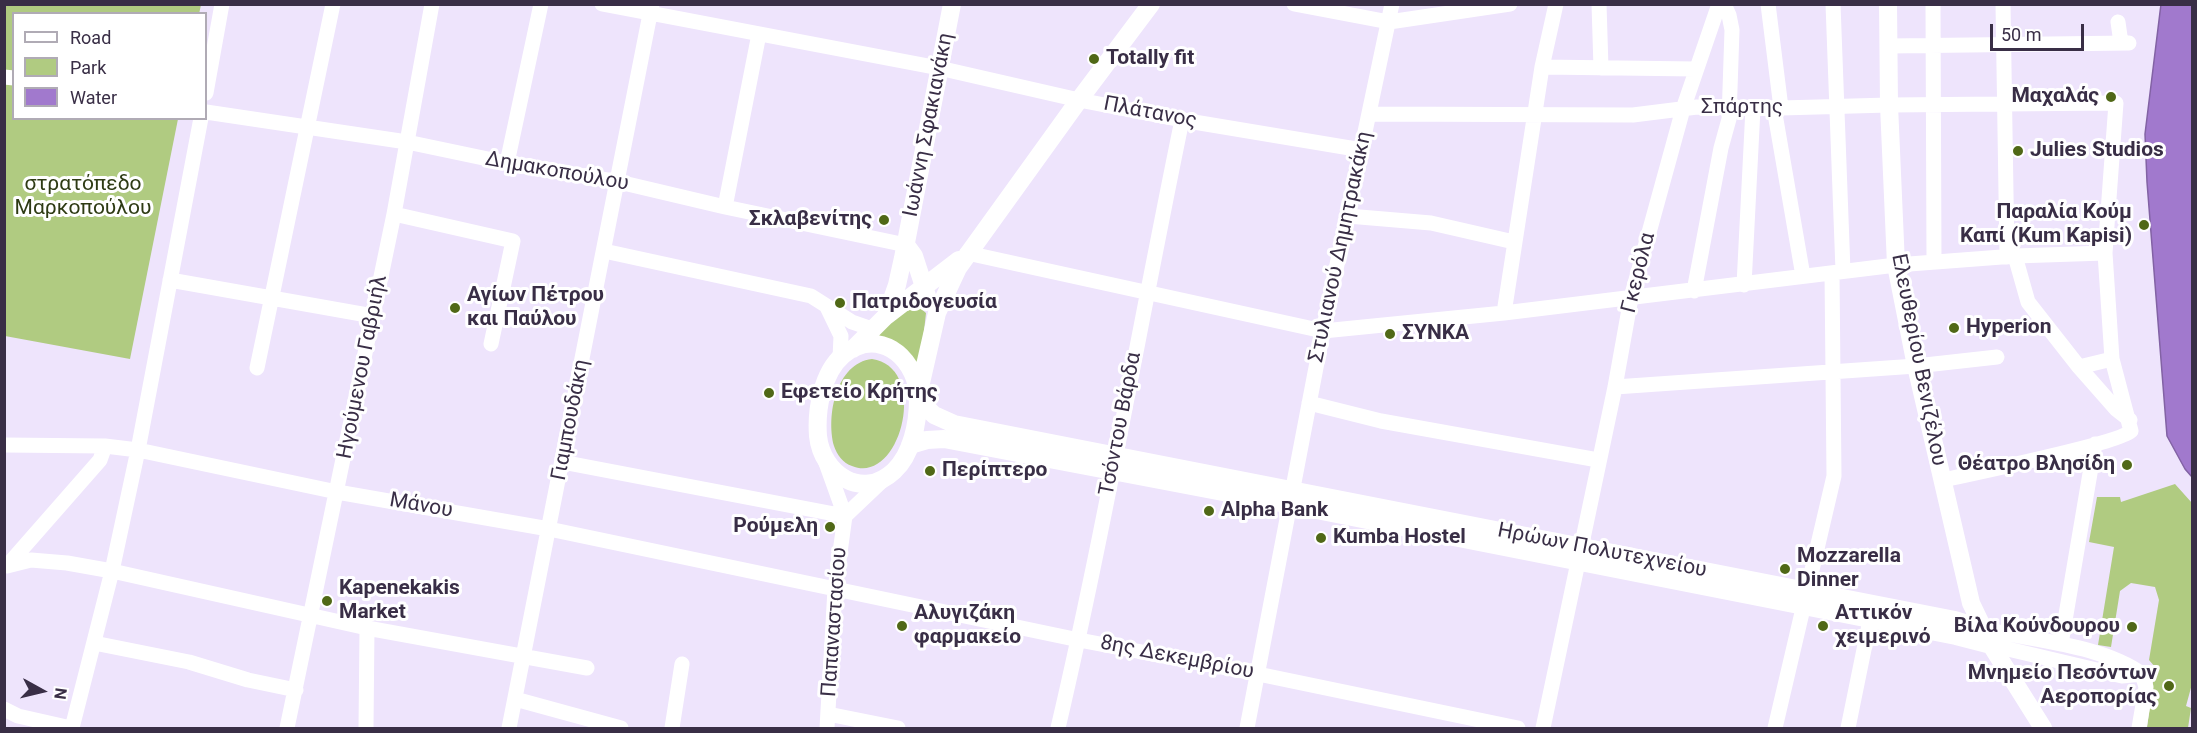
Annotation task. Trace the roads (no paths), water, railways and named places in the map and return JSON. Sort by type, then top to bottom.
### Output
[{"type":"main road","name":"Ιωάννη Σφακιανάκη","points":[[886,316],[897,285],[906,245],[952,4]]},
{"type":"main road","points":[[967,253],[886,316],[847,354],[826,381],[820,403],[818,430],[826,463],[841,477],[850,481],[870,482],[887,476],[900,463],[910,445],[933,328],[949,283],[967,253],[1151,4]]},
{"type":"main road","name":"Ελευθερίου Βενιζέλου","points":[[1888,4],[1889,105],[1896,266],[1916,366],[1971,603],[1981,628],[2043,729]]},
{"type":"main road","name":"Ιωάννη Σφακιανάκη","points":[[906,245],[914,256],[924,286],[933,328]]},
{"type":"main road","points":[[847,354],[862,346],[883,346],[902,356],[914,374],[918,397],[942,420],[1114,463]]},
{"type":"main road","points":[[910,445],[927,440],[951,440],[1114,463]]},
{"type":"main road","name":"Ηρώων Πολυτεχνείου","points":[[1114,463],[1805,600],[1955,620],[1981,628]]},
{"type":"main road","points":[[1805,600],[1870,620],[1991,645]]},
{"type":"street","points":[[207,87],[222,4]]},
{"type":"street","points":[[257,368],[333,4]]},
{"type":"street","name":"Ηγούμενου Γαβριήλ","points":[[287,729],[394,214],[432,4]]},
{"type":"street","points":[[507,163],[541,4]]},
{"type":"street","name":"Πλάτανος","points":[[602,4],[651,9],[759,34],[939,68],[1079,100],[1182,120],[1362,150]]},
{"type":"street","points":[[1294,4],[1389,22],[1510,4]]},
{"type":"street","name":"Στυλιανού Δημητρακάκη","points":[[1247,729],[1323,331],[1392,4]]},
{"type":"street","points":[[1504,313],[1542,67],[1556,4]]},
{"type":"street","points":[[1599,4],[1601,68]]},
{"type":"street","points":[[1694,291],[1729,109],[1732,30],[1729,15],[1721,4]]},
{"type":"street","name":"Γκερόλα","points":[[1543,729],[1615,387],[1631,298],[1683,110],[1721,4]]},
{"type":"street","points":[[1768,4],[1778,108],[1803,276]]},
{"type":"street","points":[[1775,729],[1834,476],[1832,370],[1837,272],[1837,106],[1833,4]]},
{"type":"street","points":[[2003,4],[2011,257],[2028,302],[2079,367],[2131,426]]},
{"type":"street","points":[[1934,262],[1933,45],[1936,5]]},
{"type":"street","name":"Γιαμπουδάκη","points":[[509,729],[619,182],[651,9]]},
{"type":"street","points":[[1889,46],[2125,43],[2118,22]]},
{"type":"street","points":[[725,207],[759,34]]},
{"type":"street","points":[[1542,67],[1696,69]]},
{"type":"street","name":"Σπάρτης","points":[[1369,114],[1633,115],[1697,107],[1729,109],[1934,104],[2116,103],[2105,253]]},
{"type":"street","points":[[1744,285],[1753,108]]},
{"type":"street","name":"Δημακοπούλου","points":[[207,112],[407,142],[507,163],[619,182],[906,245]]},
{"type":"street","points":[[4,709],[18,716],[71,729],[112,571],[138,450],[201,120]]},
{"type":"street","name":"Τσόντου Βάρδα","points":[[1058,729],[1079,640],[1146,292],[1182,120]]},
{"type":"street","points":[[394,214],[513,241],[491,344]]},
{"type":"street","points":[[1348,216],[1431,223],[1514,242]]},
{"type":"street","points":[[604,251],[810,296],[852,322],[872,329]]},
{"type":"street","points":[[967,253],[1323,331],[1504,313],[1934,262],[2105,253],[2112,359],[2131,426],[2126,436],[1943,480]]},
{"type":"street","points":[[170,280],[373,316]]},
{"type":"street","points":[[826,305],[839,330],[842,345],[847,354]]},
{"type":"street","points":[[1615,387],[1832,370],[1916,366],[1997,357]]},
{"type":"street","points":[[2079,367],[2112,359]]},
{"type":"street","points":[[1309,403],[1381,422],[1598,460]]},
{"type":"street","points":[[2061,644],[2095,444]]},
{"type":"street","name":"Μάνου","points":[[4,446],[105,446],[138,450],[338,492],[549,529],[836,589]]},
{"type":"street","points":[[6,567],[100,460],[105,446]]},
{"type":"street","points":[[562,462],[844,516]]},
{"type":"street","name":"Παπαναστασίου","points":[[826,463],[844,516],[836,589],[828,721]]},
{"type":"street","name":"Παπαναστασίου","points":[[844,516],[887,476]]},
{"type":"street","points":[[6,567],[31,560],[68,562],[367,628],[587,668]]},
{"type":"street","name":"8ης Δεκεμβρίου","points":[[836,589],[1518,729]]},
{"type":"street","points":[[1848,729],[1870,620]]},
{"type":"street","points":[[366,729],[367,628]]},
{"type":"street","points":[[1981,628],[2061,644],[2125,662],[2142,674],[2146,687],[2139,729]]},
{"type":"street","points":[[93,643],[189,662],[248,680],[296,690]]},
{"type":"street","points":[[1991,645],[2122,676],[2142,674]]},
{"type":"street","points":[[672,729],[682,664]]},
{"type":"street","points":[[515,699],[621,729]]},
{"type":"street","points":[[828,721],[898,729]]},
{"type":"water","points":[[2161,4],[2192,5],[2192,477],[2185,469],[2167,436],[2147,182],[2145,134]]},
{"type":"place","name":"Totally fit","points":[[1094,59]]},
{"type":"place","name":"Μαχαλάς","points":[[2111,97]]},
{"type":"place","name":"Julies Studios","points":[[2018,151]]},
{"type":"place","name":"Σκλαβενίτης","points":[[884,220]]},
{"type":"place","name":"Παραλία Κούμ Καπί (Kum Kapisi)","points":[[2144,225]]},
{"type":"place","name":"Πατριδογευσία","points":[[840,303]]},
{"type":"place","name":"Αγίων Πέτρου και Παύλου","points":[[455,308]]},
{"type":"place","name":"Hyperion","points":[[1954,328]]},
{"type":"place","name":"ΣΥΝΚΑ","points":[[1390,334]]},
{"type":"place","name":"Εφετείο Κρήτης","points":[[769,393]]},
{"type":"place","name":"Θέατρο Βλησίδη","points":[[2127,465]]},
{"type":"place","name":"Περίπτερο","points":[[930,471]]},
{"type":"place","name":"Alpha Bank","points":[[1209,511]]},
{"type":"place","name":"Ρούμελη","points":[[830,527]]},
{"type":"place","name":"Kumba Hostel","points":[[1321,538]]},
{"type":"place","name":"Mozzarella Dinner","points":[[1785,569]]},
{"type":"place","name":"Kapenekakis Market","points":[[327,601]]},
{"type":"place","name":"Αλυγιζάκη φαρμακείο","points":[[902,626]]},
{"type":"place","name":"Αττικόν χειμερινό","points":[[1823,626]]},
{"type":"place","name":"Βίλα Κούνδουρου","points":[[2132,627]]},
{"type":"place","name":"Μνημείο Πεσόντων Αεροπορίας","points":[[2169,686]]},
{"type":"park label","name":"στρατόπεδο Μαρκοπούλου","points":[[83,197]]}]
